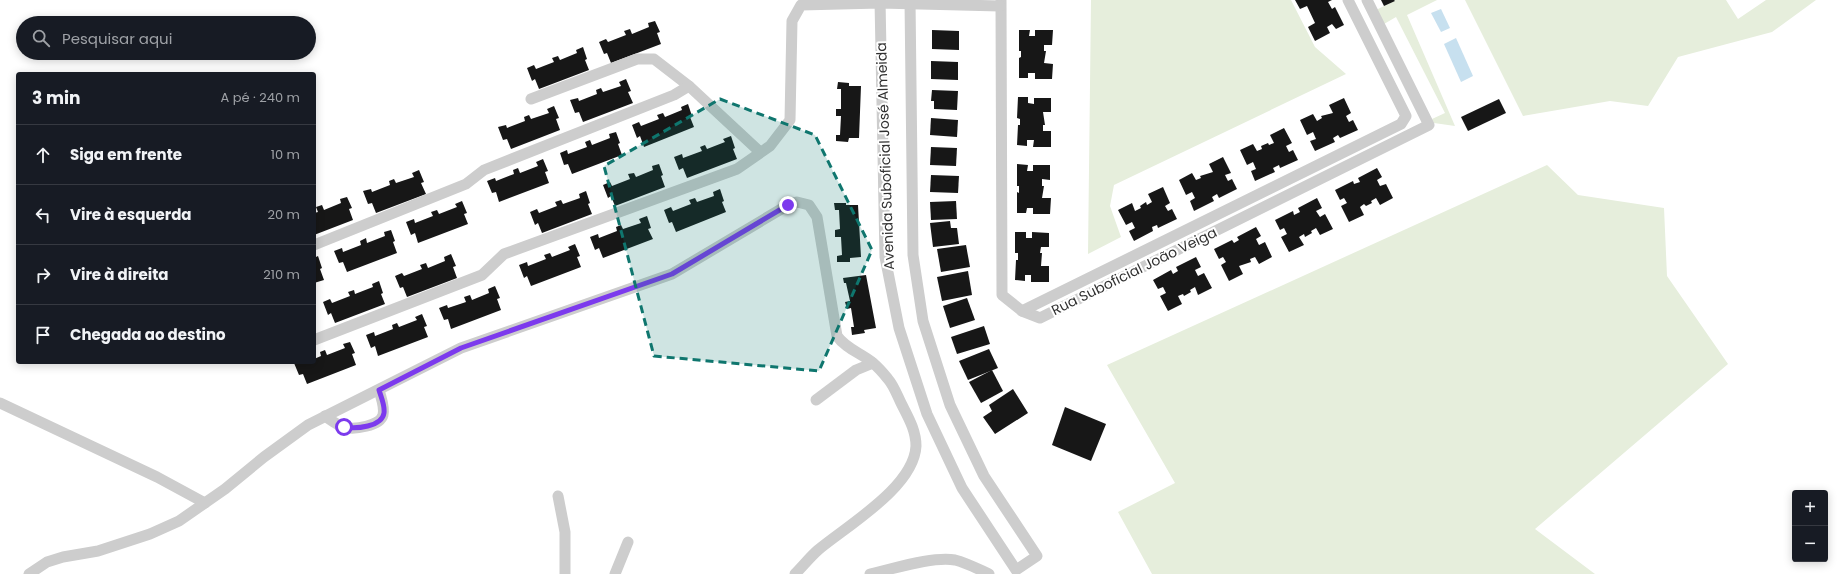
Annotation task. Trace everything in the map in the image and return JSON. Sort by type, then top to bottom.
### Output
[{"type":"street","name":"Rua Suboficial João Veiga","points":[[1022,311],[1401,124],[1406,116],[1348,0]]},
{"type":"street","name":"Rua Suboficial João Veiga","points":[[1022,311],[1040,318],[1429,125],[1367,0]]},
{"type":"street","points":[[316,339],[482,275],[504,254],[737,169],[770,146],[790,120],[792,21],[801,5],[880,2],[1001,3],[1002,295],[1022,311]]},
{"type":"street","name":"Avenida Suboficial José Almeida","points":[[880,2],[885,257],[899,328],[927,414],[962,488],[1016,570],[1037,556],[984,476],[950,405],[923,321],[913,255],[910,3]]},
{"type":"street","points":[[531,99],[637,59],[654,59],[689,86],[760,152]]},
{"type":"street","points":[[316,244],[466,184],[484,170],[674,95],[689,86]]},
{"type":"street","points":[[29,574],[47,562],[63,556],[98,551],[150,534],[179,521],[205,504],[308,425],[325,416],[461,348],[672,274],[788,205],[797,202],[809,206],[816,217],[837,336],[845,345],[873,363],[889,380],[911,422],[915,434],[916,446],[913,459],[908,470],[893,490],[817,551],[795,574]]},
{"type":"street","points":[[816,400],[856,370],[873,363]]},
{"type":"street","points":[[325,416],[344,427],[352,428],[375,424],[381,419],[384,413],[379,390]]},
{"type":"street","points":[[0,402],[157,477],[205,504]]},
{"type":"street","points":[[558,496],[565,532],[565,574]]},
{"type":"street","points":[[615,574],[628,542]]},
{"type":"street","points":[[870,574],[938,559],[954,560],[969,564],[989,574]]},
{"type":"highlighted area","points":[[720,99],[815,135],[872,250],[819,371],[654,356],[604,166]]},
{"type":"green space","points":[[1091,0],[1291,0],[1315,47],[1346,74],[1114,185],[1110,206],[1121,237],[1088,254]]},
{"type":"green space","points":[[1394,0],[1437,0],[1407,15],[1455,126],[1434,123],[1432,119],[1445,113],[1396,17],[1384,24],[1376,10]]},
{"type":"green space","points":[[1465,0],[1726,0],[1738,19],[1766,0],[1816,0],[1772,32],[1678,57],[1648,106],[1610,101],[1523,116]]},
{"type":"green space","points":[[1547,165],[1578,195],[1664,208],[1667,276],[1728,364],[1535,529],[1595,574],[1152,574],[1118,512],[1175,483],[1107,365]]},
{"type":"water","points":[[1441,9],[1450,28],[1441,32],[1431,13]]},
{"type":"water","points":[[1456,38],[1473,76],[1461,82],[1444,44]]},
{"type":"building","points":[[1295,0],[1332,0],[1328,2],[1332,9],[1335,7],[1344,25],[1336,29],[1332,24],[1327,27],[1330,33],[1315,41],[1308,27],[1315,23],[1307,6],[1300,9]]},
{"type":"building","points":[[1381,0],[1394,0],[1395,1],[1384,6]]},
{"type":"building","points":[[655,21],[660,32],[657,33],[661,44],[611,63],[607,53],[604,54],[599,42],[606,39],[608,42],[626,35],[624,31],[630,29],[632,34],[649,27],[648,23]]},
{"type":"building","points":[[932,30],[959,31],[959,50],[932,49]]},
{"type":"building","points":[[1019,30],[1030,30],[1029,36],[1035,36],[1035,30],[1053,30],[1052,45],[1044,45],[1044,51],[1046,51],[1044,63],[1053,64],[1052,79],[1035,79],[1035,73],[1028,73],[1028,78],[1019,78],[1019,58],[1021,57],[1021,51],[1019,51]]},
{"type":"building","points":[[583,47],[587,59],[585,60],[589,70],[539,89],[535,79],[532,81],[527,68],[534,65],[536,69],[554,62],[552,58],[558,56],[560,60],[577,53],[576,50]]},
{"type":"building","points":[[931,61],[958,62],[958,80],[931,79]]},
{"type":"building","points":[[626,79],[631,91],[628,92],[633,103],[583,122],[579,112],[575,113],[570,100],[578,98],[579,101],[597,94],[596,90],[601,88],[603,92],[621,86],[619,82]]},
{"type":"building","points":[[838,82],[849,83],[849,86],[861,86],[859,138],[849,138],[848,142],[836,141],[836,135],[840,135],[841,116],[836,116],[836,109],[841,109],[841,89],[837,89]]},
{"type":"building","points":[[932,90],[958,91],[957,110],[934,109],[934,101],[931,101]]},
{"type":"building","points":[[1018,97],[1028,97],[1028,103],[1034,104],[1034,98],[1051,98],[1051,112],[1043,112],[1045,125],[1043,125],[1043,131],[1051,131],[1051,147],[1033,147],[1034,140],[1027,140],[1027,146],[1017,145],[1018,125],[1020,125],[1020,119],[1017,118]]},
{"type":"building","points":[[1344,98],[1351,113],[1346,116],[1349,122],[1353,120],[1358,130],[1340,138],[1338,135],[1333,138],[1335,142],[1315,151],[1310,141],[1316,139],[1313,132],[1307,135],[1300,120],[1313,114],[1317,121],[1322,118],[1321,116],[1333,113],[1329,105]]},
{"type":"building","points":[[1499,99],[1506,113],[1468,131],[1461,117]]},
{"type":"building","points":[[688,104],[692,116],[690,117],[694,127],[644,147],[640,136],[637,138],[632,125],[639,122],[641,126],[659,119],[657,115],[663,113],[665,117],[682,110],[681,107]]},
{"type":"building","points":[[554,106],[559,118],[556,119],[560,130],[511,149],[507,139],[503,140],[498,127],[506,125],[507,128],[525,121],[524,117],[529,115],[531,119],[549,113],[547,109]]},
{"type":"building","points":[[931,118],[958,120],[957,137],[930,135]]},
{"type":"building","points":[[1284,128],[1292,143],[1286,146],[1289,152],[1293,150],[1298,160],[1280,168],[1279,165],[1273,168],[1275,172],[1255,181],[1251,171],[1256,169],[1253,162],[1247,165],[1240,150],[1253,144],[1257,151],[1262,149],[1261,146],[1268,143],[1269,145],[1274,143],[1270,135]]},
{"type":"building","points":[[616,132],[622,155],[572,174],[568,164],[564,165],[560,153],[567,150],[568,154],[587,147],[585,142],[590,140],[592,145],[610,138],[609,134]]},
{"type":"building","points":[[731,136],[735,148],[733,149],[737,159],[687,178],[683,168],[679,170],[674,157],[682,154],[683,158],[702,151],[700,147],[705,145],[707,149],[725,142],[723,139]]},
{"type":"building","points":[[931,147],[957,148],[956,166],[930,165]]},
{"type":"building","points":[[1223,157],[1231,173],[1225,175],[1228,181],[1232,179],[1237,189],[1219,198],[1217,194],[1212,197],[1214,201],[1194,211],[1190,201],[1195,198],[1192,192],[1186,195],[1179,180],[1192,173],[1196,180],[1201,178],[1200,176],[1213,172],[1209,164]]},
{"type":"building","points":[[543,159],[548,171],[545,172],[549,183],[499,202],[496,192],[492,193],[487,181],[495,178],[496,181],[514,174],[513,170],[518,168],[520,173],[538,166],[536,162]]},
{"type":"building","points":[[659,164],[665,187],[615,206],[611,196],[608,198],[603,185],[610,182],[612,186],[630,179],[628,174],[634,173],[636,177],[653,170],[652,166]]},
{"type":"building","points":[[1017,164],[1028,165],[1027,171],[1033,171],[1033,165],[1050,165],[1050,180],[1042,179],[1042,186],[1044,186],[1042,198],[1051,198],[1050,214],[1033,214],[1033,208],[1027,208],[1026,213],[1017,213],[1017,192],[1019,193],[1019,186],[1017,186]]},
{"type":"building","points":[[1377,168],[1382,177],[1377,180],[1380,186],[1386,184],[1393,198],[1380,205],[1376,198],[1371,201],[1372,203],[1366,206],[1364,204],[1360,207],[1364,215],[1349,222],[1341,206],[1347,203],[1344,198],[1340,200],[1335,190],[1353,181],[1354,184],[1360,182],[1358,178]]},
{"type":"building","points":[[419,170],[424,182],[421,183],[426,194],[376,213],[372,203],[368,204],[363,191],[371,189],[372,192],[390,185],[389,181],[394,179],[396,183],[414,177],[412,173]]},
{"type":"building","points":[[931,175],[959,176],[958,193],[930,192]]},
{"type":"building","points":[[1163,187],[1170,203],[1165,206],[1168,211],[1172,209],[1177,219],[1158,228],[1157,225],[1152,227],[1153,231],[1134,241],[1129,231],[1135,228],[1132,222],[1126,225],[1118,210],[1132,203],[1135,211],[1141,208],[1140,206],[1146,202],[1147,205],[1152,202],[1148,194]]},
{"type":"building","points":[[720,189],[724,201],[722,202],[726,212],[676,232],[672,222],[669,223],[664,210],[671,207],[673,211],[691,204],[689,200],[695,198],[697,202],[714,196],[713,192]]},
{"type":"building","points":[[586,191],[590,203],[588,204],[592,214],[542,233],[538,223],[535,225],[530,212],[537,209],[539,213],[557,206],[555,202],[561,200],[563,204],[580,198],[579,194]]},
{"type":"building","points":[[347,197],[352,208],[349,209],[353,220],[316,234],[316,212],[318,212],[316,207],[322,205],[324,210],[341,203],[340,199]]},
{"type":"building","points":[[1317,198],[1322,208],[1316,211],[1320,217],[1325,214],[1333,229],[1320,235],[1316,228],[1311,231],[1312,233],[1305,237],[1304,234],[1299,237],[1304,245],[1289,252],[1281,237],[1287,234],[1284,228],[1280,230],[1275,220],[1293,211],[1294,215],[1300,212],[1298,208]]},
{"type":"building","points":[[462,201],[467,213],[464,214],[468,224],[418,243],[415,233],[411,235],[406,222],[414,219],[415,223],[433,216],[431,212],[437,210],[439,214],[457,207],[455,204]]},
{"type":"building","points":[[956,201],[957,219],[931,220],[930,202]]},
{"type":"building","points":[[834,203],[858,205],[861,257],[850,258],[850,262],[837,262],[837,256],[842,255],[841,237],[835,237],[835,230],[840,229],[839,210],[835,210]]},
{"type":"building","points":[[647,216],[651,228],[648,229],[653,239],[603,258],[599,248],[595,250],[590,237],[598,234],[599,238],[617,231],[616,227],[621,225],[623,229],[641,223],[639,219]]},
{"type":"building","points":[[950,221],[951,228],[957,228],[959,244],[933,247],[930,223]]},
{"type":"building","points":[[1256,227],[1261,236],[1256,239],[1259,245],[1265,242],[1272,257],[1259,264],[1255,257],[1250,259],[1251,262],[1239,266],[1243,274],[1229,281],[1221,265],[1226,262],[1223,257],[1219,259],[1214,249],[1232,240],[1234,243],[1239,240],[1237,237]]},
{"type":"building","points":[[391,230],[397,253],[347,272],[343,262],[339,263],[334,251],[342,248],[343,252],[361,245],[360,241],[366,238],[367,243],[385,236],[384,232]]},
{"type":"building","points":[[1015,232],[1026,232],[1026,238],[1032,238],[1032,232],[1049,233],[1049,247],[1041,247],[1040,253],[1042,253],[1041,266],[1049,266],[1049,282],[1031,282],[1031,275],[1025,275],[1025,281],[1015,280],[1016,260],[1018,260],[1018,253],[1015,253]]},
{"type":"building","points":[[575,244],[580,256],[577,257],[581,267],[531,286],[527,276],[524,278],[519,265],[527,262],[528,266],[546,259],[544,255],[550,253],[552,257],[570,250],[568,247]]},
{"type":"building","points":[[966,245],[970,267],[941,272],[937,249]]},
{"type":"building","points":[[451,254],[456,266],[453,267],[457,278],[407,297],[403,287],[400,288],[395,276],[402,273],[404,276],[422,269],[420,265],[426,263],[428,268],[445,261],[444,257]]},
{"type":"building","points":[[318,256],[322,268],[320,269],[324,280],[316,282],[316,257]]},
{"type":"building","points":[[1196,257],[1201,267],[1195,270],[1198,276],[1204,273],[1212,288],[1198,295],[1195,287],[1190,290],[1191,292],[1184,296],[1183,294],[1178,296],[1182,304],[1168,311],[1160,296],[1166,293],[1163,287],[1158,289],[1153,280],[1171,270],[1173,274],[1178,271],[1176,267]]},
{"type":"building","points":[[968,271],[972,295],[942,301],[937,277]]},
{"type":"building","points":[[866,275],[876,328],[864,330],[865,333],[852,335],[851,327],[854,327],[851,308],[847,309],[845,302],[850,301],[846,283],[844,283],[843,278]]},
{"type":"building","points":[[379,281],[383,293],[381,294],[385,304],[335,323],[331,313],[328,315],[323,302],[330,299],[332,303],[350,296],[348,292],[354,290],[355,294],[373,287],[372,284]]},
{"type":"building","points":[[495,286],[500,298],[497,299],[501,310],[451,329],[448,319],[444,320],[439,308],[447,305],[448,308],[466,302],[464,297],[470,295],[472,300],[489,293],[488,289]]},
{"type":"building","points":[[967,298],[975,320],[950,328],[943,306]]},
{"type":"building","points":[[422,314],[427,326],[424,327],[428,337],[378,356],[375,346],[371,348],[366,335],[374,332],[375,336],[393,329],[392,325],[397,323],[399,327],[417,320],[415,317]]},
{"type":"building","points":[[984,326],[990,344],[957,354],[951,337]]},
{"type":"building","points":[[350,342],[355,353],[352,354],[356,365],[307,384],[303,374],[299,375],[294,364],[316,364],[316,358],[321,356],[320,352],[325,350],[327,355],[345,348],[343,344]]},
{"type":"building","points":[[989,349],[998,368],[968,380],[959,361]]},
{"type":"building","points":[[992,370],[1003,391],[981,403],[969,382]]},
{"type":"building","points":[[1013,389],[1028,413],[995,434],[983,417],[992,411],[989,405]]},
{"type":"building","points":[[1065,407],[1106,424],[1091,461],[1052,445]]},
{"type":"route","points":[[344,427],[352,428],[375,424],[381,419],[384,413],[384,406],[379,390],[461,348],[579,308],[672,274],[788,205]]}]
